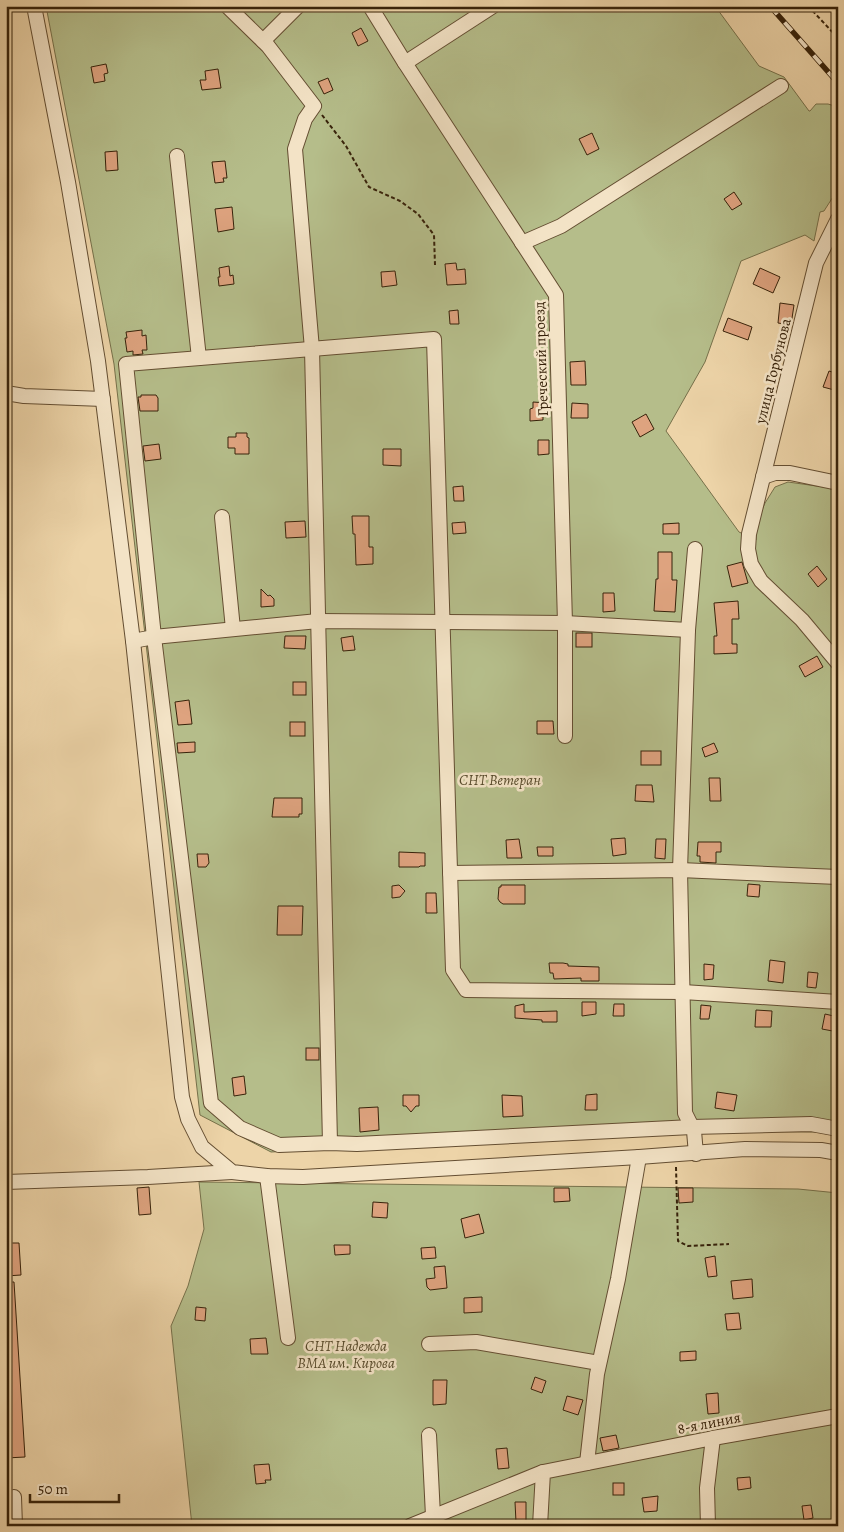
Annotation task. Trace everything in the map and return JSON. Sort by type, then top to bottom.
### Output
[{"type":"street","points":[[34,6],[68,182],[98,361],[132,640],[182,1097],[188,1119],[202,1147],[232,1172]]},
{"type":"street","points":[[227,6],[263,41],[314,106],[305,119],[295,149],[312,349],[330,1143]]},
{"type":"street","points":[[263,41],[298,6]]},
{"type":"street","name":"Греческий проезд","points":[[370,6],[556,295],[565,623],[565,736]]},
{"type":"street","points":[[405,63],[494,6]]},
{"type":"street","points":[[522,243],[561,226],[781,86]]},
{"type":"street","points":[[177,156],[199,358]]},
{"type":"street","name":"улица Горбунова","points":[[838,219],[816,263],[749,534],[748,548],[751,564],[761,581],[802,620],[838,663]]},
{"type":"street","points":[[838,1002],[683,992],[466,990],[453,970],[434,339],[126,364],[154,637],[211,1103],[240,1128],[279,1144],[357,1144],[692,1127],[811,1124],[838,1128]]},
{"type":"street","points":[[6,393],[24,396],[103,399]]},
{"type":"street","points":[[763,477],[775,473],[790,473],[838,483]]},
{"type":"street","points":[[222,517],[233,629]]},
{"type":"street","points":[[695,549],[688,630],[680,870],[685,1113],[694,1131],[696,1154]]},
{"type":"street","points":[[132,640],[318,621],[565,623],[688,630]]},
{"type":"street","points":[[450,873],[680,870],[838,878]]},
{"type":"street","points":[[6,1182],[232,1172],[302,1178],[696,1154],[746,1149],[821,1150],[838,1153]]},
{"type":"street","points":[[587,1463],[597,1374],[618,1279],[639,1157]]},
{"type":"street","points":[[267,1176],[288,1338]]},
{"type":"street","points":[[429,1344],[476,1342],[599,1363]]},
{"type":"street","name":"8-я линия","points":[[410,1526],[543,1472],[714,1438],[838,1416]]},
{"type":"street","points":[[429,1435],[434,1516]]},
{"type":"street","points":[[708,1526],[708,1488],[714,1438]]},
{"type":"street","points":[[540,1526],[543,1472]]},
{"type":"street","points":[[14,1497],[15,1526]]},
{"type":"path","points":[[808,6],[838,38]]},
{"type":"path","points":[[314,106],[329,122],[346,146],[369,187],[400,201],[418,214],[434,235],[434,265]]},
{"type":"path","points":[[676,1167],[678,1242],[688,1246],[729,1244]]},
{"type":"green space","name":"СНТ Ветеран","points":[[46,6],[715,6],[759,66],[784,77],[809,111],[816,104],[828,104],[838,107],[838,189],[824,211],[820,212],[814,241],[805,235],[741,261],[705,362],[666,431],[739,532],[756,540],[756,524],[765,503],[775,487],[788,482],[838,489],[838,1136],[816,1132],[694,1131],[271,1152],[200,1115],[114,364]]},
{"type":"green space","name":"СНТ Надежда ВМА им. Кирова","points":[[199,1182],[798,1189],[838,1193],[838,1526],[192,1526],[171,1326],[188,1286],[204,1229]]},
{"type":"building","points":[[361,28],[368,41],[358,46],[352,33]]},
{"type":"building","points":[[106,64],[108,73],[104,74],[105,81],[94,83],[91,67]]},
{"type":"building","points":[[218,69],[221,88],[202,90],[200,80],[206,80],[205,71]]},
{"type":"building","points":[[328,78],[333,90],[324,94],[318,82]]},
{"type":"building","points":[[592,133],[599,149],[587,155],[579,139]]},
{"type":"building","points":[[117,151],[118,170],[106,171],[105,152]]},
{"type":"building","points":[[225,161],[227,178],[223,178],[224,182],[215,183],[212,162]]},
{"type":"building","points":[[734,192],[742,204],[732,210],[724,199]]},
{"type":"building","points":[[232,207],[234,229],[218,232],[215,209]]},
{"type":"building","points":[[456,263],[457,270],[465,269],[466,284],[447,285],[445,264]]},
{"type":"building","points":[[229,266],[230,276],[233,275],[234,284],[219,286],[219,268]]},
{"type":"building","points":[[760,268],[780,277],[773,293],[753,284]]},
{"type":"building","points":[[395,271],[397,285],[382,287],[381,272]]},
{"type":"building","points":[[780,303],[794,305],[791,325],[778,323]]},
{"type":"building","points":[[458,310],[459,324],[450,324],[449,311]]},
{"type":"building","points":[[728,318],[752,327],[748,340],[723,331]]},
{"type":"building","points":[[142,330],[142,336],[146,335],[147,350],[142,350],[143,354],[133,355],[133,351],[127,352],[126,332]]},
{"type":"building","points":[[585,361],[586,385],[571,385],[570,362]]},
{"type":"building","points":[[829,371],[838,374],[838,391],[823,387]]},
{"type":"building","points":[[141,395],[156,395],[158,398],[158,411],[140,411],[138,397],[141,397]]},
{"type":"building","points":[[533,402],[547,403],[548,415],[543,415],[543,420],[530,421],[530,409],[533,408]]},
{"type":"building","points":[[572,403],[588,404],[588,418],[571,418]]},
{"type":"building","points":[[646,414],[654,429],[640,437],[632,422]]},
{"type":"building","points":[[236,433],[247,433],[249,438],[249,454],[235,454],[235,448],[228,448],[228,437],[236,437]]},
{"type":"building","points":[[538,440],[549,440],[549,454],[538,455]]},
{"type":"building","points":[[159,444],[161,459],[145,461],[143,446]]},
{"type":"building","points":[[383,449],[401,449],[401,466],[383,465]]},
{"type":"building","points":[[463,486],[464,501],[454,501],[453,487]]},
{"type":"building","points":[[352,516],[369,516],[369,547],[373,547],[373,564],[356,565],[355,534],[353,534]]},
{"type":"building","points":[[305,521],[306,537],[286,538],[285,522]]},
{"type":"building","points":[[465,522],[466,533],[453,534],[452,523]]},
{"type":"building","points":[[679,523],[679,534],[663,534],[663,524]]},
{"type":"building","points":[[658,552],[672,552],[672,580],[677,580],[675,612],[654,611],[656,579],[658,579]]},
{"type":"building","points":[[742,562],[748,583],[732,587],[727,566]]},
{"type":"building","points":[[817,566],[827,579],[818,587],[808,574]]},
{"type":"building","points":[[261,589],[274,599],[274,606],[261,607]]},
{"type":"building","points":[[603,593],[614,593],[615,611],[603,612]]},
{"type":"building","points":[[738,601],[739,619],[732,619],[732,644],[737,644],[737,653],[714,654],[714,636],[717,636],[714,603]]},
{"type":"building","points":[[576,633],[592,633],[592,647],[576,647]]},
{"type":"building","points":[[285,636],[306,636],[305,649],[284,648]]},
{"type":"building","points":[[353,636],[355,650],[343,651],[341,638]]},
{"type":"building","points":[[817,656],[823,667],[805,677],[799,666]]},
{"type":"building","points":[[293,682],[306,682],[306,695],[293,695]]},
{"type":"building","points":[[189,700],[192,724],[178,725],[175,702]]},
{"type":"building","points":[[537,721],[553,721],[554,734],[537,734]]},
{"type":"building","points":[[290,722],[305,722],[305,736],[290,736]]},
{"type":"building","points":[[195,742],[195,752],[178,753],[177,743]]},
{"type":"building","points":[[714,743],[718,752],[705,757],[702,748]]},
{"type":"building","points":[[641,751],[661,751],[661,765],[641,765]]},
{"type":"building","points":[[709,778],[720,778],[721,801],[710,801]]},
{"type":"building","points":[[636,785],[652,785],[654,802],[635,801]]},
{"type":"building","points":[[274,798],[302,798],[302,814],[299,814],[299,817],[272,817]]},
{"type":"building","points":[[625,838],[626,854],[613,856],[611,839]]},
{"type":"building","points":[[519,839],[522,858],[507,858],[506,840]]},
{"type":"building","points":[[656,839],[666,839],[665,859],[655,858]]},
{"type":"building","points":[[698,842],[721,842],[721,852],[716,852],[716,863],[700,862],[700,856],[697,856]]},
{"type":"building","points":[[537,847],[553,847],[553,856],[538,856]]},
{"type":"building","points":[[399,852],[425,853],[425,866],[399,867]]},
{"type":"building","points":[[197,854],[208,854],[209,863],[206,867],[198,867]]},
{"type":"building","points":[[748,884],[760,885],[759,897],[747,896]]},
{"type":"building","points":[[399,885],[405,891],[400,897],[392,898],[392,886]]},
{"type":"building","points":[[501,885],[525,885],[525,904],[503,904],[500,902],[498,899],[499,887]]},
{"type":"building","points":[[426,893],[436,893],[437,913],[426,913]]},
{"type":"building","points":[[278,906],[303,906],[302,935],[277,935]]},
{"type":"building","points":[[770,960],[785,962],[783,983],[768,981]]},
{"type":"building","points":[[549,963],[599,967],[599,981],[581,981],[581,978],[554,979],[553,973],[550,973]]},
{"type":"building","points":[[704,964],[714,965],[713,979],[704,980]]},
{"type":"building","points":[[808,972],[818,973],[816,988],[807,987]]},
{"type":"building","points":[[582,1002],[596,1002],[596,1014],[582,1016]]},
{"type":"building","points":[[524,1004],[524,1012],[557,1011],[557,1022],[515,1018],[515,1006]]},
{"type":"building","points":[[614,1004],[624,1004],[624,1016],[613,1016]]},
{"type":"building","points":[[701,1005],[711,1006],[709,1019],[700,1019]]},
{"type":"building","points":[[756,1010],[772,1011],[771,1027],[755,1027]]},
{"type":"building","points":[[825,1014],[838,1017],[838,1032],[822,1029]]},
{"type":"building","points":[[306,1048],[319,1048],[319,1060],[306,1060]]},
{"type":"building","points":[[244,1076],[246,1094],[234,1096],[232,1078]]},
{"type":"building","points":[[717,1092],[737,1095],[734,1111],[715,1108]]},
{"type":"building","points":[[597,1094],[597,1110],[585,1110],[586,1095]]},
{"type":"building","points":[[403,1095],[419,1095],[419,1106],[416,1106],[411,1112],[406,1106],[403,1106]]},
{"type":"building","points":[[502,1095],[522,1096],[523,1116],[503,1117]]},
{"type":"building","points":[[378,1107],[379,1130],[360,1132],[359,1108]]},
{"type":"building","points":[[149,1187],[151,1214],[139,1215],[137,1188]]},
{"type":"building","points":[[554,1188],[569,1188],[570,1201],[554,1202]]},
{"type":"building","points":[[678,1188],[693,1188],[693,1202],[679,1203]]},
{"type":"building","points":[[373,1202],[388,1203],[387,1218],[372,1217]]},
{"type":"building","points":[[479,1214],[484,1233],[465,1238],[461,1219]]},
{"type":"building","points":[[6,1243],[19,1243],[21,1275],[6,1276]]},
{"type":"building","points":[[334,1245],[350,1245],[350,1254],[335,1255]]},
{"type":"building","points":[[435,1247],[436,1258],[422,1259],[421,1248]]},
{"type":"building","points":[[715,1256],[717,1276],[708,1277],[705,1258]]},
{"type":"building","points":[[445,1266],[447,1288],[430,1290],[427,1287],[426,1279],[435,1278],[434,1267]]},
{"type":"building","points":[[752,1279],[753,1297],[733,1299],[731,1281]]},
{"type":"building","points":[[6,1282],[14,1282],[25,1457],[6,1458]]},
{"type":"building","points":[[482,1297],[482,1312],[464,1313],[464,1298]]},
{"type":"building","points":[[196,1307],[206,1308],[205,1321],[195,1320]]},
{"type":"building","points":[[739,1313],[741,1329],[727,1330],[725,1314]]},
{"type":"building","points":[[266,1338],[268,1354],[251,1354],[250,1339]]},
{"type":"building","points":[[696,1351],[696,1360],[680,1361],[680,1352]]},
{"type":"building","points":[[535,1377],[546,1381],[542,1393],[531,1389]]},
{"type":"building","points":[[433,1380],[447,1380],[446,1404],[433,1405]]},
{"type":"building","points":[[718,1393],[719,1413],[708,1414],[706,1394]]},
{"type":"building","points":[[567,1396],[583,1400],[578,1415],[563,1410]]},
{"type":"building","points":[[616,1435],[619,1448],[603,1451],[600,1438]]},
{"type":"building","points":[[507,1448],[509,1468],[498,1469],[496,1449]]},
{"type":"building","points":[[269,1464],[271,1480],[265,1480],[266,1483],[256,1484],[254,1465]]},
{"type":"building","points":[[750,1477],[751,1488],[738,1490],[737,1478]]},
{"type":"building","points":[[613,1483],[624,1483],[624,1495],[613,1495]]},
{"type":"building","points":[[658,1496],[657,1511],[644,1512],[642,1498]]},
{"type":"building","points":[[515,1502],[526,1502],[526,1521],[516,1522]]},
{"type":"building","points":[[811,1505],[813,1518],[804,1520],[802,1506]]},
{"type":"railway","points":[[770,6],[838,83]]}]
